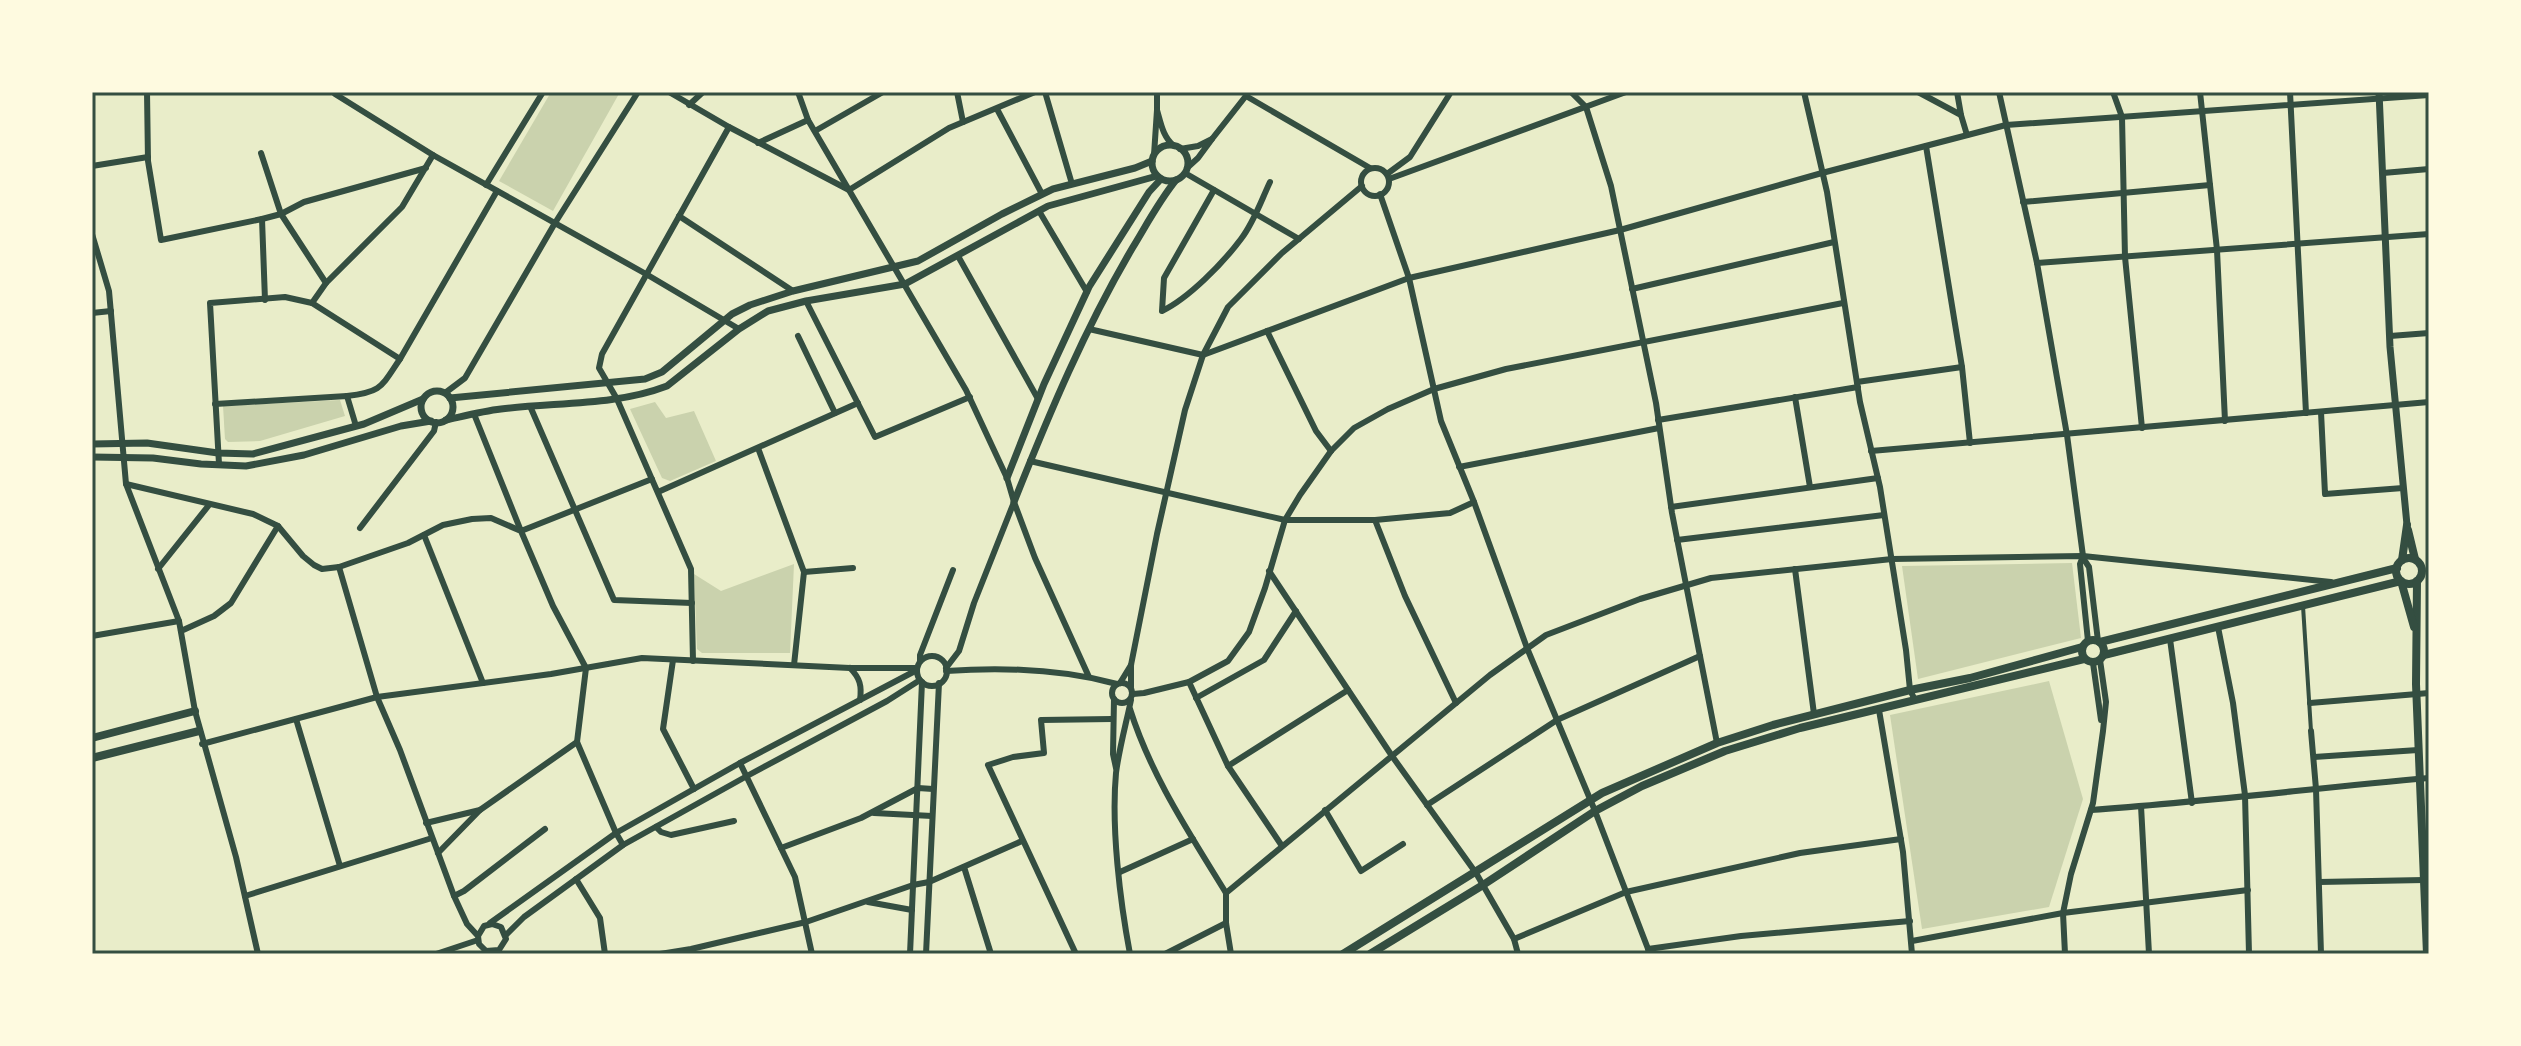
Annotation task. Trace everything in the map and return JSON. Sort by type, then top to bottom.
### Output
[{"type":"main road","points":[[2407,525],[2423,576],[2417,635],[2416,694],[2418,750],[2424,778],[2427,954]]},
{"type":"main road","points":[[2407,525],[2397,575],[2417,635]]},
{"type":"main road","points":[[1343,954],[1590,800],[1717,743],[1814,714],[1970,678],[2092,643],[2336,583],[2399,564],[2408,558],[2429,559]]},
{"type":"main road","points":[[1370,954],[1595,811],[1642,786],[1725,751],[1800,728],[2095,659],[2401,581],[2409,584],[2423,576]]},
{"type":"main road","points":[[2092,643],[2104,648],[2095,659]]},
{"type":"main road","points":[[2092,643],[2095,659]]},
{"type":"main road","points":[[92,738],[195,711]]},
{"type":"main road","points":[[92,758],[199,731]]},
{"type":"street","points":[[147,92],[148,157],[161,240],[281,214],[304,202],[426,168]]},
{"type":"street","points":[[486,185],[543,92]]},
{"type":"street","points":[[448,396],[465,378],[555,223],[638,92]]},
{"type":"street","points":[[669,92],[849,190]]},
{"type":"street","points":[[689,105],[703,92]]},
{"type":"street","points":[[798,92],[808,120],[970,397],[1007,478],[1035,558],[1089,677]]},
{"type":"street","points":[[815,131],[883,92]]},
{"type":"street","points":[[957,92],[963,122]]},
{"type":"street","points":[[849,190],[949,128],[1035,92]]},
{"type":"street","points":[[1045,92],[1072,184]]},
{"type":"street","points":[[1157,92],[1157,143],[1152,167],[1159,177]]},
{"type":"street","points":[[1362,186],[1370,195],[1380,194],[1387,188],[1388,177],[1410,157],[1450,92]]},
{"type":"street","points":[[1571,92],[1586,107],[1611,186],[1643,341],[1677,540],[1717,743]]},
{"type":"street","points":[[1388,177],[1626,92]]},
{"type":"street","points":[[1804,92],[1822,173],[1857,384],[1878,478],[1910,690],[1915,700]]},
{"type":"street","points":[[1918,92],[1961,115]]},
{"type":"street","points":[[1957,92],[1967,135]]},
{"type":"street","points":[[1999,92],[2037,263],[2067,435],[2083,557],[2089,567],[2092,643]]},
{"type":"street","points":[[2113,92],[2122,117],[2125,257],[2142,428]]},
{"type":"street","points":[[2200,92],[2217,250],[2225,421]]},
{"type":"street","points":[[2290,92],[2306,413]]},
{"type":"street","points":[[335,94],[433,155],[739,329]]},
{"type":"street","points":[[921,681],[931,685],[939,683],[959,651],[974,603],[1057,393],[1116,276],[1164,195],[1198,158],[1248,94],[1370,168],[1380,168],[1388,177]]},
{"type":"street","points":[[2379,95],[2390,336],[2407,525]]},
{"type":"street","points":[[1072,324],[1203,355],[1409,278],[1620,230],[2006,125],[2291,105],[2379,95],[2429,95]]},
{"type":"street","points":[[997,109],[1042,194]]},
{"type":"street","points":[[1157,110],[1168,141],[1186,157],[1186,171]]},
{"type":"street","points":[[758,143],[808,120]]},
{"type":"street","points":[[693,661],[691,569],[617,399],[599,368],[602,354],[729,127]]},
{"type":"street","points":[[92,444],[147,443],[218,453],[253,454],[356,426],[405,409],[435,391],[448,396],[645,379],[662,372],[725,320],[750,305],[793,291],[918,261],[1042,194],[1135,168],[1153,158],[1164,147],[1198,146],[1212,139]]},
{"type":"street","points":[[1926,146],[1962,367],[1970,443]]},
{"type":"street","points":[[261,153],[281,214],[326,283]]},
{"type":"street","points":[[312,303],[326,283],[402,207],[433,155]]},
{"type":"street","points":[[92,166],[148,157]]},
{"type":"street","points":[[1130,954],[1115,819],[1116,771],[1131,697],[1131,665],[1185,410],[1203,355],[1228,307],[1299,239],[1362,186],[1363,174],[1370,168]]},
{"type":"street","points":[[2383,173],[2429,169]]},
{"type":"street","points":[[1186,171],[1299,239]]},
{"type":"street","points":[[1007,478],[1038,399],[1087,292],[1159,177]]},
{"type":"street","points":[[92,457],[122,456],[246,466],[304,455],[401,426],[530,406],[617,399],[667,386],[739,329],[768,311],[806,301],[905,284],[1039,211],[1074,198],[1159,177],[1176,180]]},
{"type":"street","points":[[1214,190],[1164,278],[1162,311],[1178,304],[1242,238],[1270,182]]},
{"type":"street","points":[[2023,202],[2210,185]]},
{"type":"street","points":[[215,404],[347,396],[379,389],[400,359],[497,191]]},
{"type":"street","points":[[1380,194],[1409,278],[1441,421],[1527,648],[1649,952],[1741,936],[1910,921]]},
{"type":"street","points":[[1039,211],[1087,292]]},
{"type":"street","points":[[679,216],[793,291]]},
{"type":"street","points":[[262,219],[265,300]]},
{"type":"street","points":[[92,234],[109,291],[126,484],[174,602],[202,744],[258,954]]},
{"type":"street","points":[[2037,263],[2429,234]]},
{"type":"street","points":[[1632,289],[1834,242]]},
{"type":"street","points":[[958,256],[1038,399]]},
{"type":"street","points":[[219,464],[210,303],[285,297],[312,303],[400,359]]},
{"type":"street","points":[[806,301],[875,437],[970,397]]},
{"type":"street","points":[[946,669],[1010,669],[1089,677],[1122,703],[1131,697],[1189,682],[1228,661],[1249,632],[1285,520],[1331,451],[1354,428],[1434,389],[1506,369],[1843,303]]},
{"type":"street","points":[[92,313],[111,311]]},
{"type":"street","points":[[1267,331],[1316,431],[1331,451]]},
{"type":"street","points":[[2390,336],[2429,333]]},
{"type":"street","points":[[798,336],[835,413]]},
{"type":"street","points":[[1658,420],[1962,367]]},
{"type":"street","points":[[347,396],[356,426]]},
{"type":"street","points":[[446,420],[452,411],[448,396]]},
{"type":"street","points":[[1795,397],[1810,487]]},
{"type":"street","points":[[423,399],[423,414],[434,422]]},
{"type":"street","points":[[1871,451],[2429,402]]},
{"type":"street","points":[[658,492],[858,403]]},
{"type":"street","points":[[530,406],[614,600],[692,603]]},
{"type":"street","points":[[2321,412],[2325,494],[2403,488]]},
{"type":"street","points":[[474,414],[553,606],[586,668],[577,742],[623,845]]},
{"type":"street","points":[[360,528],[434,431],[434,422]]},
{"type":"street","points":[[1459,467],[1659,428]]},
{"type":"street","points":[[758,448],[804,572],[794,665]]},
{"type":"street","points":[[1030,461],[1285,520],[1375,520],[1450,513],[1474,502]]},
{"type":"street","points":[[1671,507],[1878,478]]},
{"type":"street","points":[[126,484],[253,514],[278,526],[314,565],[328,569],[408,543],[443,525],[472,519],[491,518],[521,531],[652,479]]},
{"type":"street","points":[[158,569],[209,505]]},
{"type":"street","points":[[1677,540],[1884,515]]},
{"type":"street","points":[[1375,520],[1405,596],[1456,703]]},
{"type":"street","points":[[181,631],[214,616],[231,603],[278,526]]},
{"type":"street","points":[[424,535],[483,683]]},
{"type":"street","points":[[1226,893],[1456,703],[1546,635],[1640,599],[1711,578],[1892,559],[2083,557],[2336,583]]},
{"type":"street","points":[[339,567],[377,697],[454,896],[467,924],[490,952],[499,950],[524,917],[623,845],[921,681]]},
{"type":"street","points":[[804,572],[853,568]]},
{"type":"street","points":[[1795,569],[1814,714]]},
{"type":"street","points":[[910,954],[921,681],[918,666],[953,570]]},
{"type":"street","points":[[1269,571],[1392,756],[1476,873],[1514,939],[1518,954]]},
{"type":"street","points":[[2303,606],[2316,789],[2321,954]]},
{"type":"street","points":[[1196,698],[1264,660],[1296,611]]},
{"type":"street","points":[[92,636],[179,621]]},
{"type":"street","points":[[2218,627],[2233,703],[2245,795],[2249,954]]},
{"type":"street","points":[[2170,639],[2192,803]]},
{"type":"street","points":[[1427,805],[1557,720],[1700,656]]},
{"type":"street","points":[[479,954],[481,929],[616,833],[860,700],[918,666],[927,657],[937,657],[946,669]]},
{"type":"street","points":[[202,744],[377,697],[642,658],[850,668],[918,666]]},
{"type":"street","points":[[2065,954],[2063,913],[2071,874],[2091,810],[2103,731],[2095,659]]},
{"type":"street","points":[[673,660],[663,729],[694,789]]},
{"type":"street","points":[[1116,771],[1113,695],[1131,665]]},
{"type":"street","points":[[850,668],[862,688],[860,700]]},
{"type":"street","points":[[1097,681],[1126,683],[1137,731],[1163,789],[1226,893],[1226,923],[1231,954]]},
{"type":"street","points":[[1189,682],[1228,766],[1282,846]]},
{"type":"street","points":[[926,954],[939,683]]},
{"type":"street","points":[[1228,766],[1348,690]]},
{"type":"street","points":[[2310,703],[2429,693]]},
{"type":"street","points":[[1879,710],[1901,839],[1912,954]]},
{"type":"street","points":[[296,719],[340,866]]},
{"type":"street","points":[[1076,954],[988,765],[1013,757],[1044,753],[1041,720],[1112,719]]},
{"type":"street","points":[[438,853],[480,810],[577,742]]},
{"type":"street","points":[[2314,757],[2418,750]]},
{"type":"street","points":[[740,763],[795,877],[812,954]]},
{"type":"street","points":[[2091,810],[2192,803],[2424,778]]},
{"type":"street","points":[[781,848],[861,818],[918,788],[933,789]]},
{"type":"street","points":[[2141,806],[2149,954]]},
{"type":"street","points":[[426,823],[480,810]]},
{"type":"street","points":[[1325,810],[1361,871],[1403,844]]},
{"type":"street","points":[[871,813],[932,816]]},
{"type":"street","points":[[656,827],[671,835],[734,821]]},
{"type":"street","points":[[454,896],[545,829]]},
{"type":"street","points":[[245,896],[432,838]]},
{"type":"street","points":[[1120,872],[1193,839]]},
{"type":"street","points":[[1514,939],[1626,892],[1800,853],[1901,839]]},
{"type":"street","points":[[660,954],[806,922],[929,882],[1022,841]]},
{"type":"street","points":[[964,867],[991,954]]},
{"type":"street","points":[[576,879],[600,918],[605,954]]},
{"type":"street","points":[[2319,882],[2424,880]]},
{"type":"street","points":[[1912,941],[2063,913],[2248,890]]},
{"type":"street","points":[[864,902],[912,910]]},
{"type":"street","points":[[1165,954],[1226,923]]},
{"type":"street","points":[[488,925],[501,927],[505,939],[502,954]]},
{"type":"street","points":[[436,954],[478,940]]},
{"type":"green space","points":[[551,92],[620,92],[553,211],[499,181]]},
{"type":"green space","points":[[340,400],[345,416],[260,441],[228,442],[225,439],[223,406]]},
{"type":"green space","points":[[655,402],[666,418],[694,411],[716,461],[670,481],[662,478],[630,409]]},
{"type":"green space","points":[[2072,563],[2081,638],[1918,679],[1902,566]]},
{"type":"green space","points":[[794,564],[790,653],[702,653],[697,649],[694,574],[721,591]]},
{"type":"green space","points":[[2049,681],[2083,799],[2049,907],[1922,929],[1890,715]]}]
